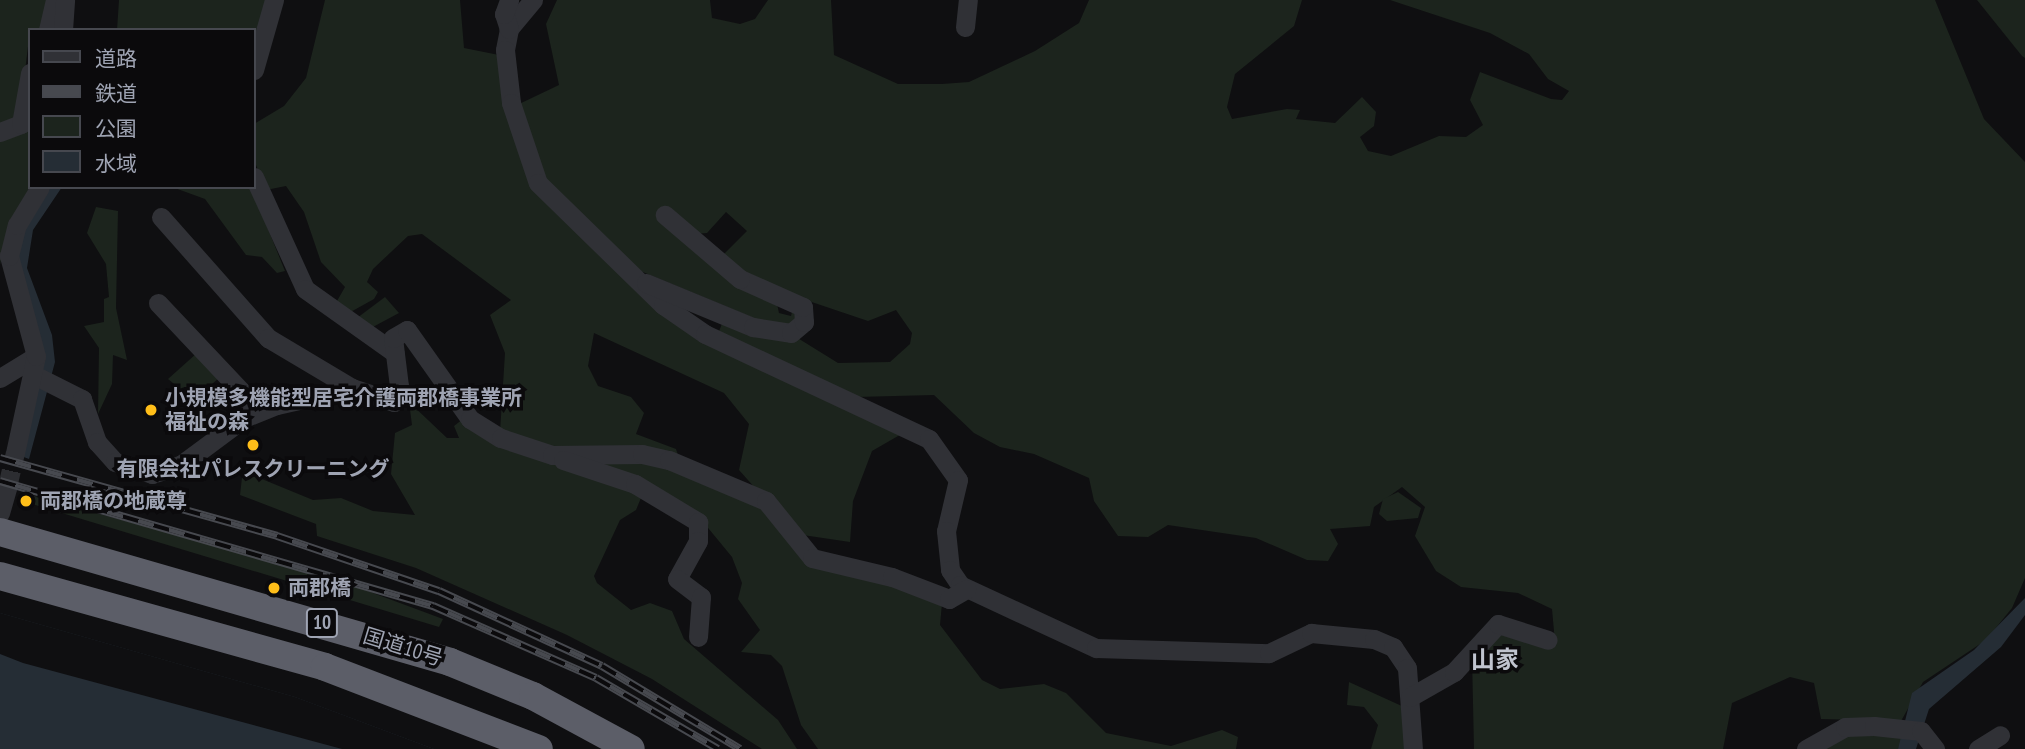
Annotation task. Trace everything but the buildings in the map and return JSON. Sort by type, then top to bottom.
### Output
[{"type":"highway","name":"国道10号","points":[[0,532],[439,658],[533,696],[631,749]]},
{"type":"highway","name":"国道10号","points":[[0,576],[325,667],[539,749]]},
{"type":"street","points":[[48,28],[55,0]]},
{"type":"street","points":[[63,28],[65,0]]},
{"type":"street","points":[[256,63],[274,0]]},
{"type":"street","points":[[509,0],[504,13],[509,29],[506,81],[538,183],[646,283],[663,305],[705,334],[929,439],[958,480],[947,544],[954,579],[966,589],[1096,648],[1260,653],[1281,651],[1311,634],[1374,639],[1403,655],[1410,697],[1413,749]]},
{"type":"street","points":[[509,29],[533,0]]},
{"type":"street","points":[[965,27],[968,0]]},
{"type":"street","points":[[0,132],[21,124],[28,85]]},
{"type":"street","points":[[256,181],[305,289],[395,354]]},
{"type":"street","points":[[15,453],[42,377],[9,256],[17,225],[39,189]]},
{"type":"street","points":[[646,283],[745,325],[791,333],[804,323],[803,307],[740,279],[664,215]]},
{"type":"street","points":[[161,216],[268,338],[352,388],[394,402],[400,386],[393,338],[407,330],[448,379],[470,419],[552,455],[635,484],[698,522],[698,541],[677,579],[701,597],[698,637]]},
{"type":"street","points":[[158,303],[242,392],[253,413]]},
{"type":"street","points":[[0,378],[36,356]]},
{"type":"street","points":[[42,377],[88,408],[105,453],[141,472],[183,464],[253,413],[352,388]]},
{"type":"street","points":[[552,455],[642,454],[669,460],[766,501],[812,558],[892,577],[940,598],[966,589]]},
{"type":"street","points":[[0,513],[7,489]]},
{"type":"street","points":[[1410,697],[1454,672],[1498,624],[1548,640]]},
{"type":"street","points":[[1806,749],[1844,727],[1914,729],[1935,749]]},
{"type":"street","points":[[1978,749],[2000,735]]},
{"type":"green space","points":[[0,0],[50,0],[43,28],[28,28],[19,121],[0,128]]},
{"type":"green space","points":[[119,0],[268,0],[256,45],[256,28],[117,28]]},
{"type":"green space","points":[[325,0],[460,0],[464,48],[499,55],[532,181],[664,313],[905,432],[872,451],[853,501],[850,542],[796,534],[739,470],[749,424],[724,393],[594,333],[588,366],[598,386],[631,397],[644,413],[636,434],[676,449],[679,458],[552,450],[500,432],[505,353],[490,315],[511,300],[422,234],[408,236],[373,269],[367,282],[378,292],[374,299],[347,314],[337,301],[345,287],[321,262],[304,212],[286,186],[266,190],[256,165],[256,123],[284,106],[306,78]]},
{"type":"green space","points":[[557,0],[710,0],[712,18],[740,24],[755,19],[768,0],[831,0],[834,55],[898,84],[942,84],[969,82],[1035,51],[1079,23],[1089,0],[1302,0],[1294,26],[1235,74],[1227,107],[1232,119],[1287,109],[1300,110],[1296,119],[1335,123],[1362,97],[1376,112],[1374,126],[1360,137],[1368,151],[1391,156],[1439,136],[1466,137],[1483,125],[1470,100],[1480,72],[1551,99],[1562,100],[1569,91],[1548,79],[1529,54],[1490,33],[1390,0],[1935,0],[1984,119],[2025,162],[2025,578],[2012,608],[1986,640],[1923,682],[1901,721],[1821,719],[1814,683],[1790,677],[1732,703],[1723,749],[1474,749],[1472,657],[1496,633],[1555,642],[1552,609],[1518,593],[1461,587],[1436,571],[1415,536],[1425,507],[1402,487],[1374,507],[1370,526],[1330,529],[1338,544],[1328,561],[1307,560],[1256,538],[1168,525],[1148,537],[1118,536],[1094,501],[1089,478],[1034,454],[1000,447],[974,433],[934,395],[856,397],[718,334],[723,321],[796,337],[838,363],[890,362],[910,344],[912,333],[896,310],[868,321],[758,284],[723,255],[747,231],[726,212],[707,233],[693,234],[777,304],[779,313],[791,316],[793,308],[802,315],[783,330],[638,270],[547,186],[517,105],[559,85],[546,24]]},
{"type":"green space","points":[[1977,0],[2025,0],[2025,58],[2022,56]]},
{"type":"green space","points":[[28,86],[29,189],[5,238],[0,265],[0,135],[12,133]]},
{"type":"green space","points":[[178,189],[252,189],[285,271],[277,273],[262,257],[246,255],[205,199]]},
{"type":"green space","points":[[96,207],[118,211],[116,308],[127,360],[113,355],[112,384],[98,414],[99,348],[84,326],[104,322],[104,299],[109,297],[106,264],[87,233]]},
{"type":"green space","points":[[385,297],[399,313],[371,328],[357,318]]},
{"type":"green space","points":[[197,353],[220,377],[194,400],[168,379]]},
{"type":"green space","points":[[409,402],[447,438],[459,438],[454,426],[463,419],[643,493],[636,510],[620,520],[594,576],[597,583],[631,610],[650,603],[672,611],[684,639],[778,720],[797,749],[762,749],[652,679],[567,635],[416,568],[317,536],[316,524],[240,495],[242,477],[257,477],[313,500],[341,498],[373,511],[415,515],[391,474],[395,433],[412,425]]},
{"type":"green space","points":[[642,459],[763,506],[792,546],[942,603],[940,625],[982,680],[1000,689],[1044,684],[1066,693],[1106,733],[1171,746],[1222,730],[1238,737],[1236,749],[818,749],[801,725],[782,666],[771,655],[741,652],[760,630],[738,599],[742,583],[732,557],[704,523],[583,461]]},
{"type":"green space","points":[[1398,492],[1421,508],[1418,518],[1387,521],[1379,514],[1383,499]]},
{"type":"green space","points":[[34,496],[330,577],[443,619],[439,627],[32,504]]},
{"type":"green space","points":[[1349,682],[1404,707],[1408,749],[1371,749],[1378,725],[1364,707],[1347,705]]},
{"type":"green space","points":[[1853,731],[1905,734],[1898,749],[1813,749]]},
{"type":"water","points":[[44,189],[61,189],[33,230],[27,268],[52,335],[55,362],[29,459],[21,456],[44,350],[25,307],[16,240]]},
{"type":"water","points":[[2025,598],[2025,615],[2001,647],[1929,709],[1916,749],[1898,749],[1912,693],[1974,650]]},
{"type":"water","points":[[0,613],[295,697],[434,749],[0,749]]},
{"type":"pier","points":[[0,613],[295,697],[434,749],[342,749],[23,663],[0,654]]},
{"type":"tunnel","points":[[7,489],[15,453]]},
{"type":"railway","points":[[0,458],[277,536],[439,591],[602,666],[740,749]]},
{"type":"railway","points":[[0,481],[433,606],[596,678],[718,749]]},
{"type":"place","name":"小規模多機能型居宅介護両郡橋事業所 福祉の森","points":[[151,410]]},
{"type":"place","name":"有限会社パレスクリーニング","points":[[253,445]]},
{"type":"place","name":"両郡橋の地蔵尊","points":[[26,501]]},
{"type":"place","name":"両郡橋","points":[[274,588]]},
{"type":"district","name":"山家","points":[[1495,660]]}]
